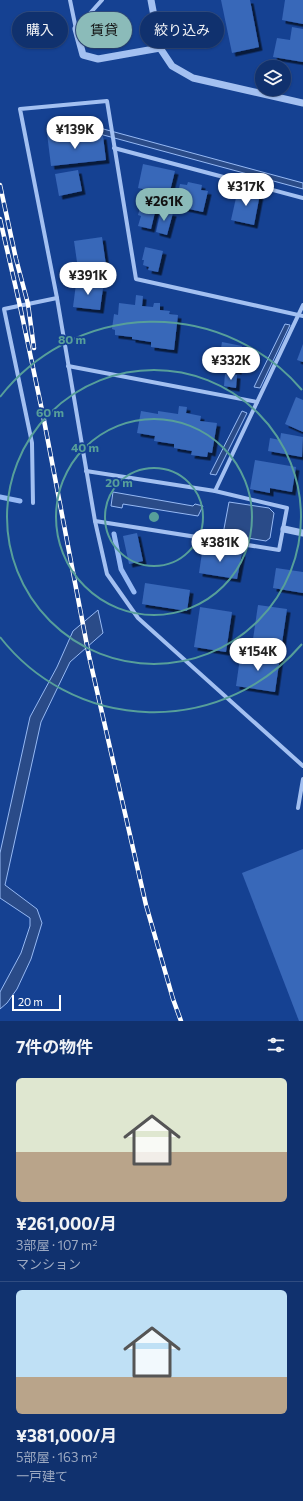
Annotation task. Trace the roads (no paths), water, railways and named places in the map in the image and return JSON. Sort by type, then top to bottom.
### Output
[{"type":"street","points":[[70,0],[76,29]]},
{"type":"street","points":[[91,12],[102,0]]},
{"type":"street","points":[[151,0],[153,12]]},
{"type":"street","points":[[80,48],[82,55],[98,59],[160,48],[172,66],[193,78],[303,103]]},
{"type":"street","points":[[301,316],[136,279],[107,101],[20,109],[57,298],[95,521],[107,574],[138,618],[303,766]]},
{"type":"street","points":[[114,148],[303,198]]},
{"type":"street","points":[[33,503],[32,443],[4,309],[57,298]]},
{"type":"street","points":[[215,491],[257,402],[301,316],[303,305]]},
{"type":"street","points":[[68,366],[257,402]]},
{"type":"street","points":[[86,471],[215,491],[287,508],[279,550],[95,521]]},
{"type":"street","points":[[284,529],[303,533]]},
{"type":"street","points":[[298,808],[303,779]]},
{"type":"water","points":[[59,117],[303,183],[303,189],[59,123]]},
{"type":"water","points":[[285,324],[290,325],[260,388],[254,387]]},
{"type":"water","points":[[242,411],[247,413],[216,475],[210,474]]},
{"type":"water","points":[[113,492],[193,506],[195,504],[203,506],[198,516],[123,504],[122,508],[111,506]]},
{"type":"water","points":[[229,502],[269,508],[274,513],[270,538],[266,541],[223,534]]},
{"type":"water","points":[[98,610],[103,633],[70,662],[41,722],[5,885],[37,909],[42,923],[31,959],[17,989],[7,1003],[0,1009],[0,992],[21,953],[30,926],[30,918],[0,898],[0,853],[30,717],[57,667],[73,631]]},
{"type":"waterway","points":[[0,497],[20,501]]},
{"type":"waterway","points":[[114,534],[121,569],[134,592]]},
{"type":"railway","points":[[0,185],[16,259],[28,304],[34,348]]},
{"type":"railway","points":[[0,219],[43,415],[89,656],[146,905],[173,999],[181,1021]]}]
